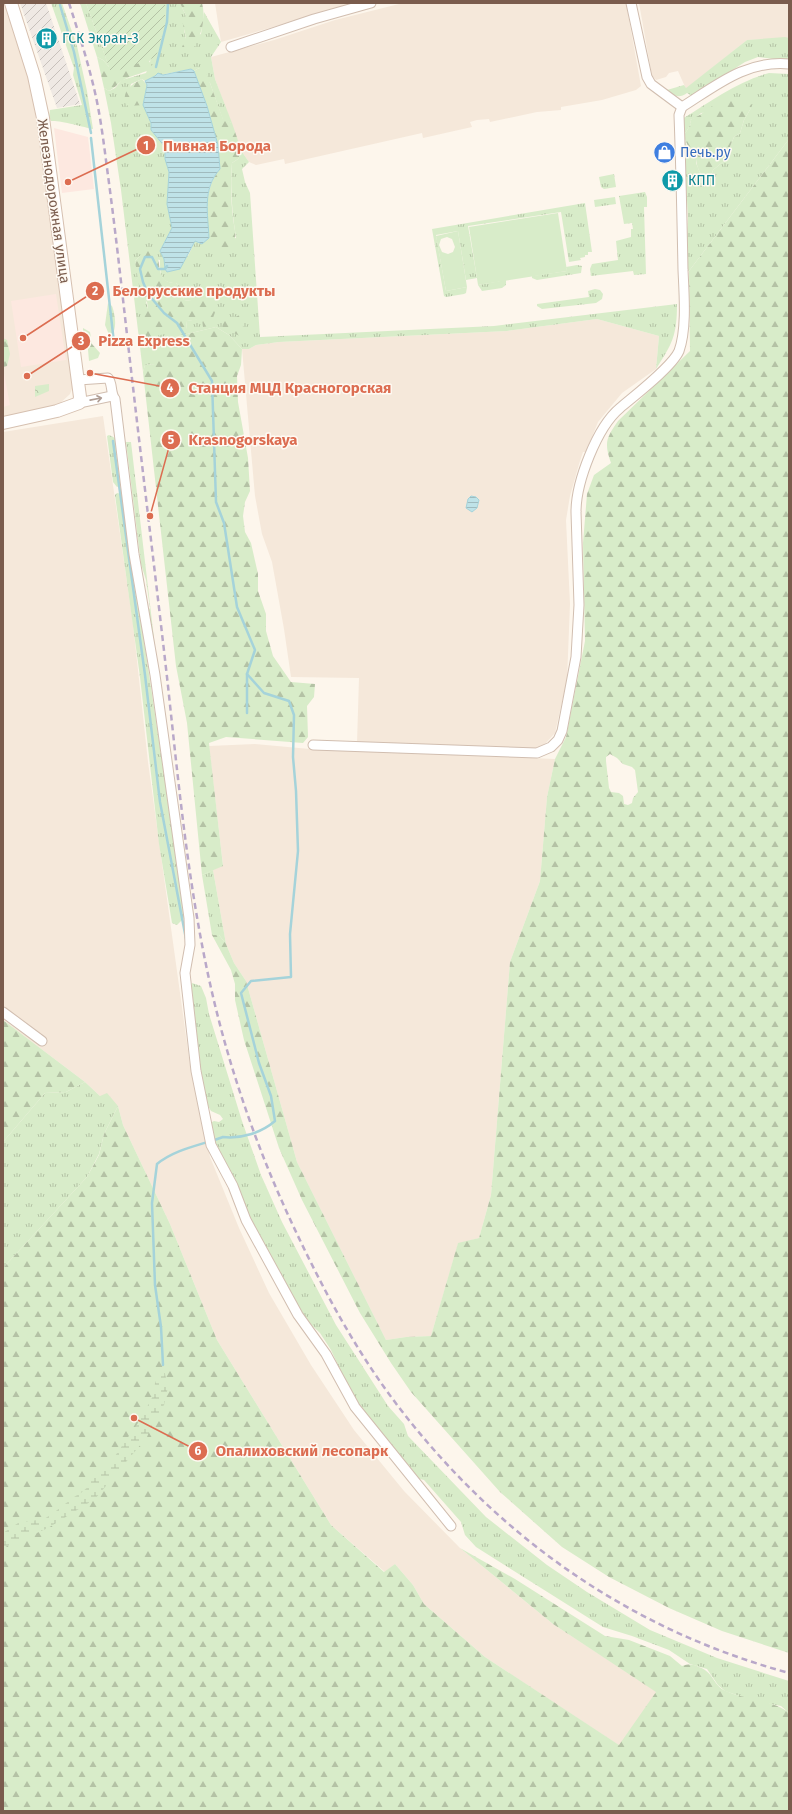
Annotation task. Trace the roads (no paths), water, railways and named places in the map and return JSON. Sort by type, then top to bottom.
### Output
[{"type":"street","name":"Железнодорожная улица","points":[[10,3],[34,76],[43,118],[78,380],[80,397],[79,402]]},
{"type":"street","points":[[231,47],[314,19],[371,3]]},
{"type":"street","points":[[631,3],[647,77],[651,84],[682,107]]},
{"type":"street","points":[[313,745],[537,753],[546,750],[558,740],[562,731],[572,679],[578,633],[579,605],[576,500],[578,489],[590,456],[608,421],[618,409],[661,373],[678,352],[681,342],[684,298],[682,173],[679,115],[682,107],[742,70],[762,64],[789,64]]},
{"type":"street","points":[[78,380],[108,378],[111,382],[112,396],[115,400],[134,554],[155,675],[189,918],[190,945],[185,974],[196,1071],[211,1145],[233,1186],[246,1220],[298,1315],[326,1354],[356,1407],[451,1526]]},
{"type":"street","points":[[3,423],[57,411],[79,402],[112,396]]},
{"type":"street","points":[[3,1012],[42,1041]]},
{"type":"water","points":[[191,69],[194,71],[207,106],[218,145],[220,169],[214,177],[208,193],[207,211],[209,238],[202,244],[195,241],[180,269],[167,272],[165,269],[164,259],[160,251],[172,228],[167,204],[169,172],[165,159],[165,147],[151,130],[151,123],[143,105],[147,85],[145,81],[158,73],[163,75]]},
{"type":"water","points":[[471,496],[476,497],[479,500],[477,508],[472,512],[466,508],[468,499]]},
{"type":"waterway","points":[[156,67],[167,22],[168,3]]},
{"type":"waterway","points":[[60,5],[74,52],[91,133]]},
{"type":"waterway","points":[[91,138],[114,343]]},
{"type":"waterway","points":[[167,266],[165,269],[158,269],[152,257],[145,257],[140,269],[148,294],[164,313],[177,323],[212,381],[216,502],[224,523],[237,607],[255,650],[247,674],[247,713]]},
{"type":"waterway","points":[[113,441],[145,675],[160,802],[186,939]]},
{"type":"waterway","points":[[163,1365],[161,1327],[155,1285],[152,1203],[157,1164],[164,1159],[188,1148],[223,1137],[244,1136],[257,1132],[275,1121],[271,1096],[259,1063],[241,993],[251,981],[291,977],[290,934],[298,851],[293,757],[294,715],[289,701],[264,693],[247,674]]},
{"type":"railway","points":[[69,3],[93,85],[103,140],[181,801],[198,924],[215,1005],[231,1063],[250,1121],[284,1206],[344,1325],[371,1368],[401,1410],[440,1457],[482,1499],[526,1539],[573,1574],[623,1605],[676,1632],[731,1655],[789,1673]]},
{"type":"place","name":"ГСК Экран-3","points":[[46,38]]},
{"type":"place","name":"Печь.ру","points":[[665,152]]},
{"type":"place","name":"КПП","points":[[672,180]]},
{"type":"place","name":"Пивная Борода","points":[[68,182]]},
{"type":"place","name":"Белорусские продукты","points":[[23,338]]},
{"type":"place","name":"Станция МЦД Красногорская","points":[[90,373]]},
{"type":"place","name":"Pizza Express","points":[[27,376]]},
{"type":"place","name":"Krasnogorskaya","points":[[150,516]]},
{"type":"place","name":"Опалиховский лесопарк","points":[[134,1418]]}]
